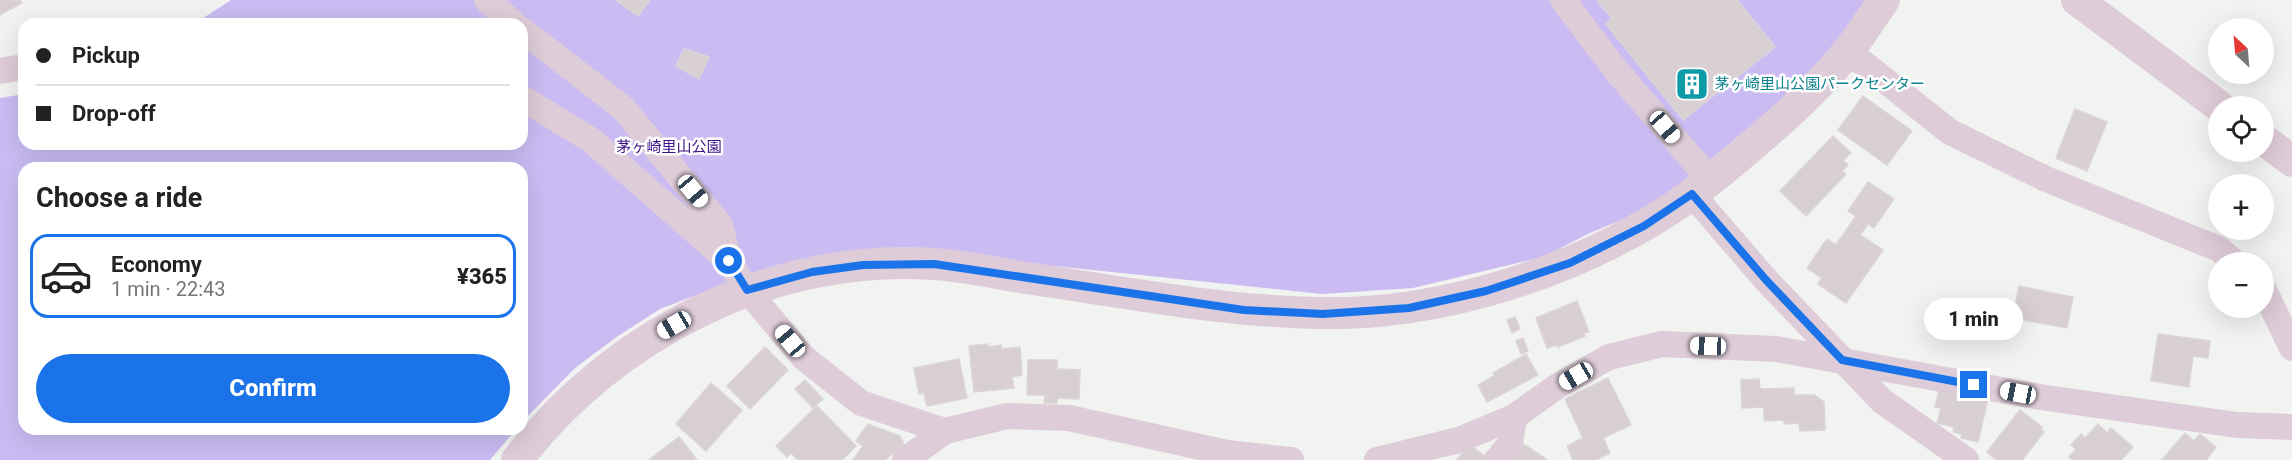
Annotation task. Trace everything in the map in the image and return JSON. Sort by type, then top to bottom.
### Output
[{"type":"street","points":[[487,0],[507,18]]},
{"type":"street","points":[[1563,0],[1619,74],[1766,280],[1882,400],[1966,460]]},
{"type":"street","points":[[517,460],[532,440],[581,390],[638,346],[692,315],[747,290],[812,272],[863,265],[934,264],[1244,310],[1323,314],[1409,308],[1486,291],[1570,263],[1644,226],[1701,188],[1796,109],[1848,51],[1884,0]]},
{"type":"street","points":[[2077,0],[2208,98]]},
{"type":"street","points":[[528,35],[623,108],[720,225],[729,261]]},
{"type":"street","points":[[1848,51],[1950,132],[2046,179],[2222,252]]},
{"type":"street","points":[[0,71],[18,68]]},
{"type":"street","points":[[528,102],[591,140],[729,261],[747,290],[804,358],[861,403],[945,431]]},
{"type":"street","points":[[2274,148],[2292,161]]},
{"type":"street","points":[[2274,311],[2292,348]]},
{"type":"street","points":[[1377,460],[1460,440],[1514,417],[1559,386],[1609,357],[1662,344],[1776,349],[2040,397],[2237,425],[2292,428]]},
{"type":"street","points":[[905,460],[945,431],[1006,416],[1069,418],[1229,457],[1291,460]]},
{"type":"street","points":[[1497,460],[1510,444],[1514,417]]},
{"type":"green space","name":"茅ヶ崎里山公園","points":[[231,0],[1865,0],[1842,37],[1788,95],[1710,160],[1646,210],[1590,233],[1543,257],[1413,288],[1322,294],[912,251],[752,274],[660,309],[575,368],[528,416],[528,162],[18,162],[18,435],[511,435],[490,460],[0,460],[0,98],[18,95],[18,150],[528,150],[528,18],[203,18]]},
{"type":"building","points":[[0,0],[20,0],[22,3],[0,15]]},
{"type":"building","points":[[616,0],[650,0],[638,16]]},
{"type":"building","name":"茅ヶ崎里山公園パークセンター","points":[[1597,0],[1737,0],[1775,47],[1683,120],[1606,24],[1612,19]]},
{"type":"building","points":[[684,49],[709,57],[699,79],[676,66]]},
{"type":"building","points":[[1863,96],[1912,131],[1887,165],[1838,130]]},
{"type":"building","points":[[2075,109],[2107,122],[2087,171],[2056,158]]},
{"type":"building","points":[[1833,136],[1851,153],[1843,160],[1848,165],[1842,171],[1846,174],[1806,216],[1780,191]]},
{"type":"building","points":[[1868,182],[1894,199],[1874,228],[1868,224],[1860,235],[1883,250],[1846,303],[1818,284],[1822,278],[1807,268],[1827,239],[1836,245],[1856,216],[1848,211]]},
{"type":"building","points":[[2019,286],[2073,297],[2067,328],[2013,318]]},
{"type":"building","points":[[1577,301],[1589,332],[1584,333],[1585,336],[1558,347],[1556,345],[1547,348],[1536,318]]},
{"type":"building","points":[[1515,317],[1520,329],[1512,333],[1507,320]]},
{"type":"building","points":[[2158,334],[2210,341],[2208,358],[2193,356],[2189,387],[2151,381]]},
{"type":"building","points":[[1523,338],[1528,351],[1521,354],[1516,341]]},
{"type":"building","points":[[988,344],[988,347],[1001,345],[1001,349],[1020,347],[1022,375],[1012,377],[1014,388],[974,392],[969,346]]},
{"type":"building","points":[[765,347],[788,370],[750,409],[727,386]]},
{"type":"building","points":[[1526,354],[1538,375],[1487,402],[1478,385],[1494,376],[1493,373]]},
{"type":"building","points":[[959,359],[967,398],[927,406],[924,393],[919,394],[914,368]]},
{"type":"building","points":[[1028,360],[1057,360],[1057,369],[1080,370],[1079,399],[1057,398],[1057,403],[1044,403],[1045,395],[1027,395]]},
{"type":"building","points":[[1608,378],[1631,425],[1603,438],[1610,453],[1596,460],[1573,460],[1567,446],[1583,438],[1565,399]]},
{"type":"building","points":[[1759,379],[1760,389],[1794,388],[1794,395],[1814,395],[1824,402],[1825,430],[1800,431],[1799,423],[1784,424],[1784,420],[1764,421],[1764,407],[1742,408],[1741,380]]},
{"type":"building","points":[[805,380],[823,399],[813,408],[795,389]]},
{"type":"building","points":[[711,383],[742,410],[706,451],[676,424]]},
{"type":"building","points":[[1940,387],[1988,399],[1978,442],[1961,438],[1962,434],[1953,432],[1954,427],[1937,423],[1941,408],[1935,407]]},
{"type":"building","points":[[817,406],[856,446],[842,460],[798,460],[791,453],[787,457],[776,446]]},
{"type":"building","points":[[2020,410],[2042,427],[2044,432],[2022,460],[1996,460],[1987,452]]},
{"type":"building","points":[[868,424],[900,436],[904,444],[885,460],[853,460],[863,446],[856,441]]},
{"type":"building","points":[[2098,424],[2107,433],[2111,428],[2133,447],[2121,460],[2072,460],[2069,457],[2076,449],[2071,445],[2081,434],[2085,438]]},
{"type":"building","points":[[2185,433],[2194,441],[2200,434],[2216,447],[2206,460],[2162,460]]},
{"type":"building","points":[[679,437],[697,460],[649,460]]},
{"type":"building","points":[[1469,444],[1487,458],[1485,460],[1457,460]]},
{"type":"building","points":[[1523,444],[1548,460],[1513,460]]},
{"type":"place","name":"茅ヶ崎里山公園パークセンター","points":[[1692,84]]},
{"type":"route","points":[[729,261],[747,290],[812,272],[863,265],[934,264],[1244,310],[1323,314],[1409,308],[1486,291],[1570,263],[1644,226],[1692,194],[1766,280],[1842,360],[1974,385]]}]
